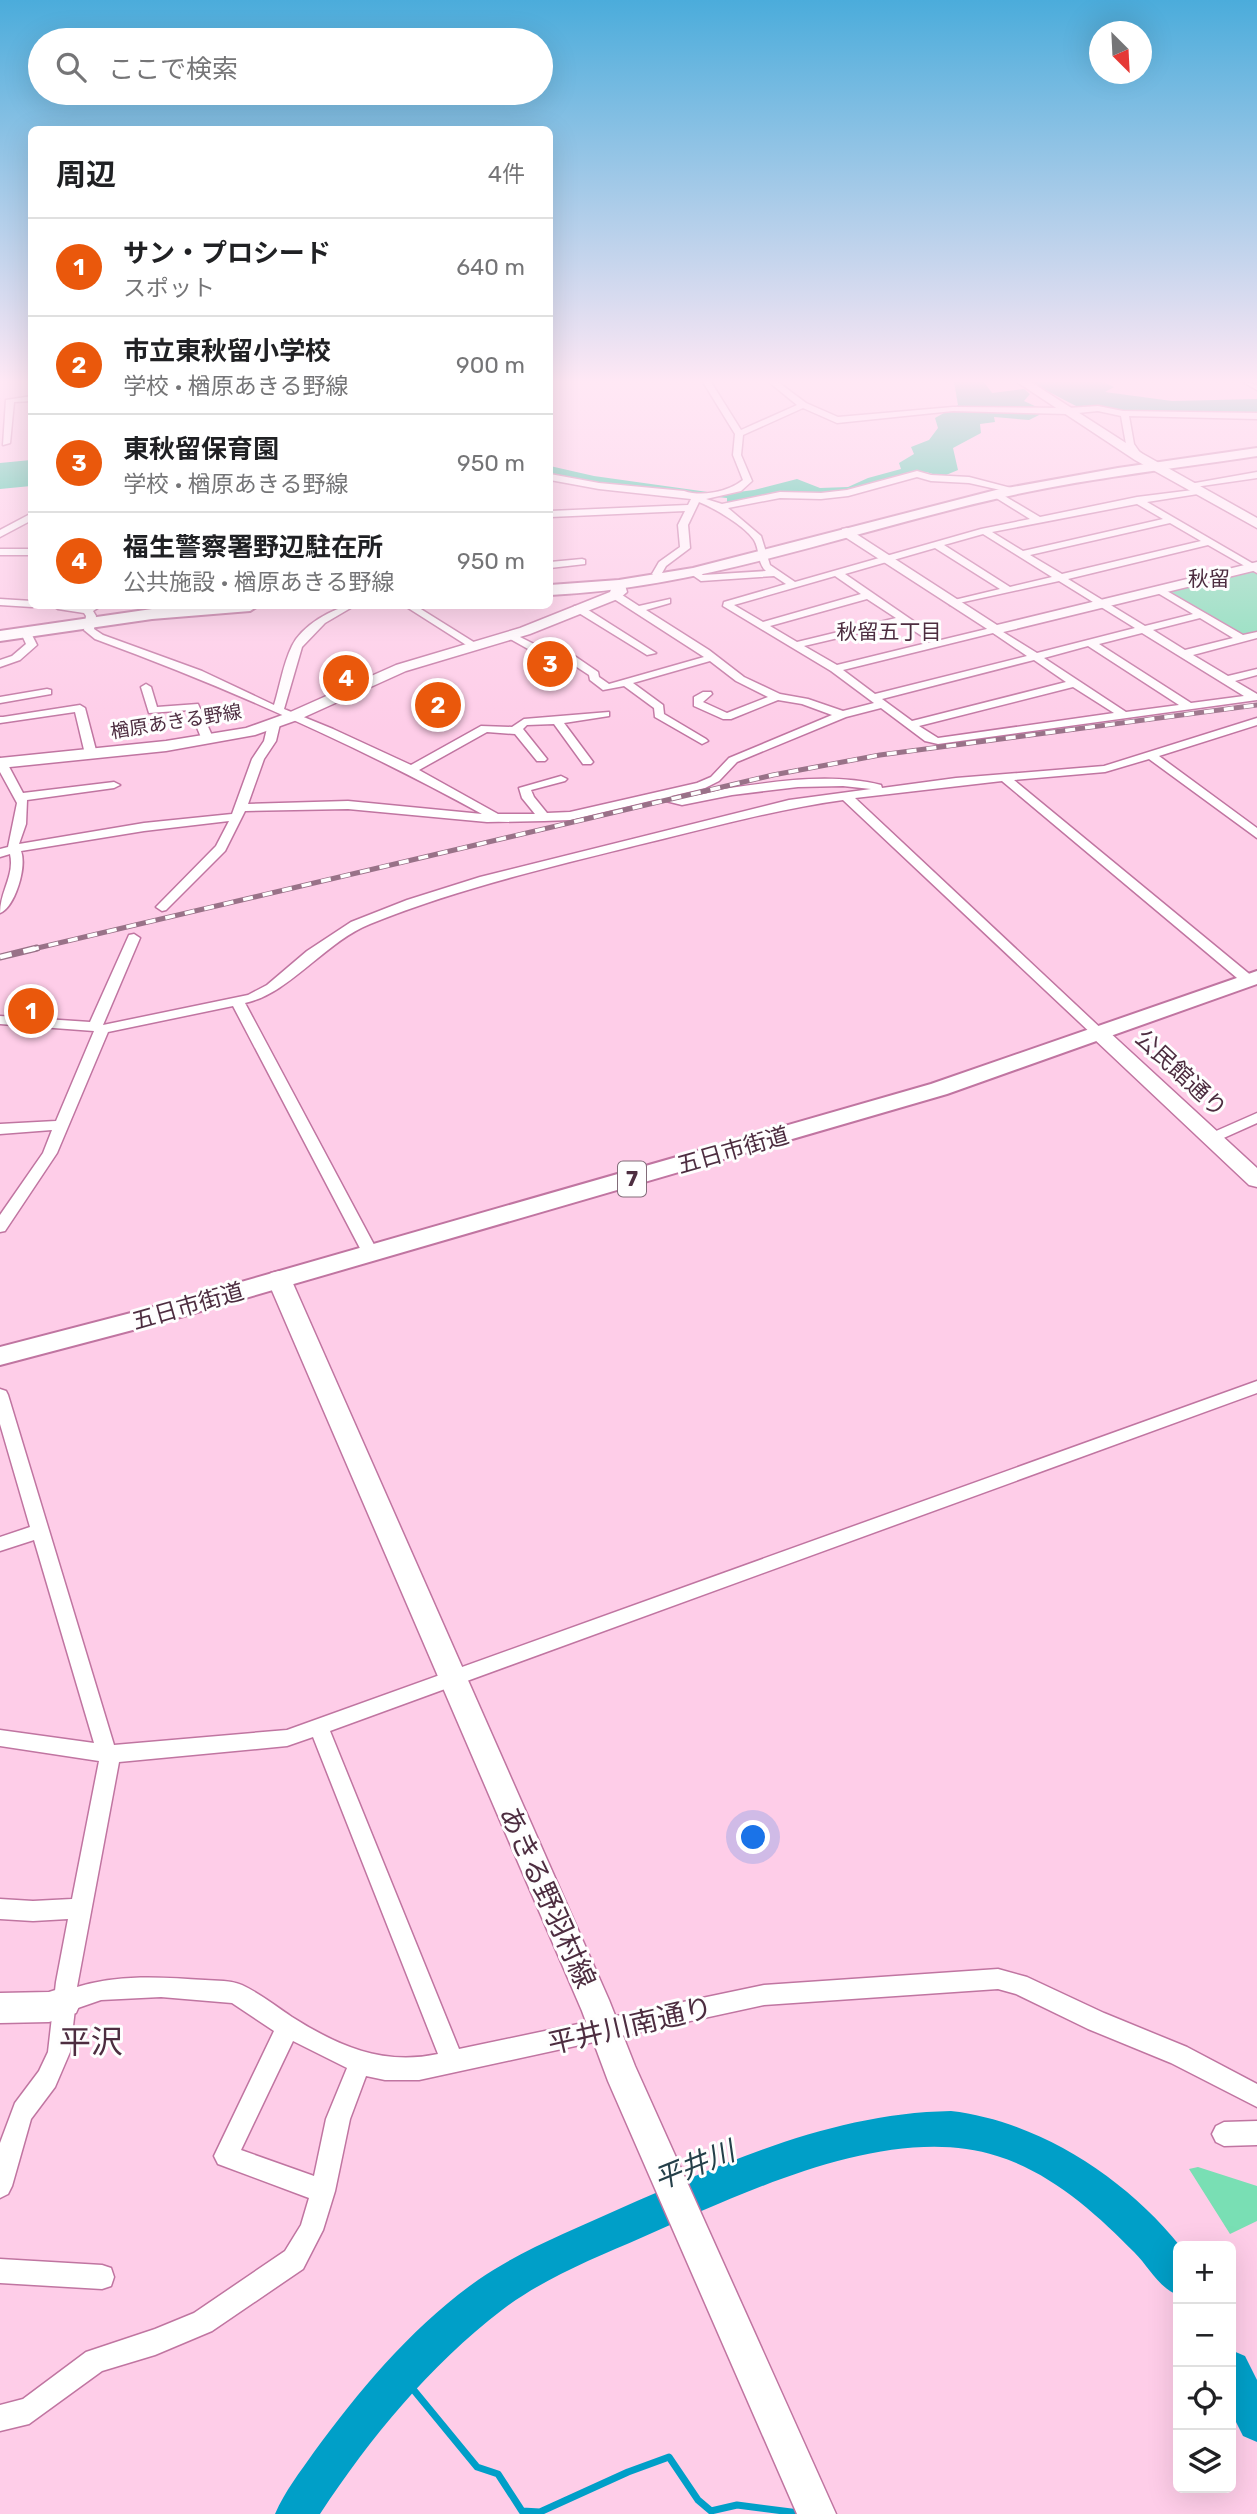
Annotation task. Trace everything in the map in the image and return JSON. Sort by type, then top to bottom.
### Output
[{"type":"main road","points":[[553,590],[617,590],[975,499]]},
{"type":"main road","points":[[1213,499],[1257,524]]},
{"type":"main road","points":[[847,532],[995,630],[1256,568]]},
{"type":"main road","name":"楢原あきる野線","points":[[1,762],[208,740],[282,717],[381,676],[510,636],[617,590]]},
{"type":"main road","points":[[0,636],[26,633],[91,613],[152,614],[213,609]]},
{"type":"main road","name":"五日市街道","points":[[0,1356],[66,1340],[370,1254],[939,1089],[1253,979]]},
{"type":"main road","name":"公民館通り","points":[[1100,1034],[1257,1180]]},
{"type":"main road","name":"あきる野羽村線","points":[[279,1279],[620,2070],[817,2514]]},
{"type":"main road","name":"平井川南通り","points":[[0,2008],[48,2007],[65,2002]]},
{"type":"street","points":[[662,578],[657,574],[660,566],[685,548],[683,525],[695,499]]},
{"type":"street","points":[[699,499],[721,508],[758,538],[761,555],[773,573],[793,585]]},
{"type":"street","points":[[721,508],[760,499]]},
{"type":"street","points":[[1005,499],[1037,519]]},
{"type":"street","points":[[1141,499],[984,531],[728,604],[760,626],[835,669],[929,739],[938,741],[1256,697]]},
{"type":"street","points":[[1138,500],[1256,568]]},
{"type":"street","points":[[553,513],[691,508]]},
{"type":"street","points":[[0,534],[28,519]]},
{"type":"street","points":[[1021,554],[1171,520]]},
{"type":"street","points":[[0,527],[28,529]]},
{"type":"street","points":[[984,531],[1256,697]]},
{"type":"street","points":[[954,603],[1210,542]]},
{"type":"street","points":[[936,544],[1008,590]]},
{"type":"street","points":[[0,552],[28,552]]},
{"type":"street","points":[[553,565],[582,562]]},
{"type":"street","points":[[694,572],[701,578],[773,573]]},
{"type":"street","points":[[837,573],[940,644]]},
{"type":"street","points":[[617,590],[712,658],[727,672],[777,697],[804,701],[842,715]]},
{"type":"street","points":[[1160,590],[1242,639]]},
{"type":"street","points":[[760,626],[869,595]]},
{"type":"street","points":[[640,609],[666,601]]},
{"type":"street","points":[[0,602],[28,604]]},
{"type":"street","points":[[578,608],[651,653]]},
{"type":"street","points":[[72,609],[91,613],[89,630],[99,637],[198,673],[282,717],[411,770],[494,816]]},
{"type":"street","points":[[162,907],[221,848],[239,812],[258,759],[282,717],[297,646],[321,621],[343,609]]},
{"type":"street","points":[[415,609],[474,646]]},
{"type":"street","points":[[0,853],[239,812],[348,805],[487,818],[570,816],[701,786],[715,779],[733,760],[879,700],[1035,656],[1201,615]]},
{"type":"street","points":[[797,645],[904,619]]},
{"type":"street","points":[[835,669],[995,630],[1125,716]]},
{"type":"street","points":[[0,664],[28,650],[32,645],[26,633]]},
{"type":"street","points":[[1183,654],[1257,635]]},
{"type":"street","points":[[510,636],[541,652],[556,648],[594,674],[594,678],[607,688],[712,658]]},
{"type":"street","points":[[1090,643],[1190,707]]},
{"type":"street","points":[[1226,680],[1257,672]]},
{"type":"street","points":[[625,682],[659,707],[659,715],[702,740]]},
{"type":"street","points":[[910,725],[1075,682]]},
{"type":"street","points":[[146,687],[153,711],[194,706],[208,740]]},
{"type":"street","points":[[1,706],[47,692]]},
{"type":"street","points":[[708,694],[698,699],[698,704],[727,717],[777,697]]},
{"type":"street","points":[[1,706],[78,704],[91,754]]},
{"type":"street","points":[[411,770],[485,728],[516,729],[523,722],[556,721],[605,714]]},
{"type":"street","points":[[556,721],[587,762]]},
{"type":"street","points":[[0,1020],[98,1027],[238,1003],[272,988],[312,954],[356,925],[411,903],[484,880],[789,804],[1004,777],[1105,769],[1257,721]]},
{"type":"street","points":[[516,729],[541,759]]},
{"type":"street","points":[[1152,756],[1257,834]]},
{"type":"street","points":[[0,909],[17,874],[19,862],[12,842],[22,814],[21,797],[6,776],[1,762]]},
{"type":"street","points":[[1004,777],[1253,979]]},
{"type":"street","points":[[544,817],[528,798],[525,788],[561,779]]},
{"type":"street","points":[[659,796],[676,803],[717,794],[846,783],[872,785],[888,790]]},
{"type":"street","points":[[21,797],[114,785]]},
{"type":"street","points":[[846,796],[1100,1034]]},
{"type":"street","points":[[0,1227],[50,1153],[134,938]]},
{"type":"street","points":[[238,1003],[370,1254]]},
{"type":"street","points":[[1212,1138],[1257,1117]]},
{"type":"street","points":[[0,1129],[62,1125]]},
{"type":"street","points":[[0,1738],[107,1754],[277,1740],[1257,1387]]},
{"type":"street","points":[[0,1395],[109,1761],[80,1908],[57,2061],[16,2126],[0,2186]]},
{"type":"street","points":[[0,1544],[41,1531]]},
{"type":"street","points":[[319,1727],[453,2063]]},
{"type":"street","points":[[0,1909],[33,1911],[80,1908]]},
{"type":"street","name":"平井川南通り","points":[[65,2002],[101,1990],[161,1987],[236,1993],[288,2027],[360,2063],[385,2069],[419,2069],[764,1996],[998,1979],[1019,1984],[1119,2031],[1179,2054],[1257,2096]]},
{"type":"street","points":[[288,2027],[226,2156],[323,2190]]},
{"type":"street","points":[[0,2418],[20,2415],[32,2408],[95,2361],[155,2342],[204,2322],[294,2260],[311,2230],[323,2190],[338,2119],[360,2063]]},
{"type":"street","points":[[1224,2134],[1257,2133]]},
{"type":"street","points":[[0,2271],[102,2277]]},
{"type":"green space","points":[[727,499],[762,499],[727,503]]},
{"type":"green space","points":[[1257,572],[1257,633],[1240,634],[1171,594],[1171,591]]},
{"type":"green space","points":[[1198,2167],[1257,2186],[1257,2221],[1230,2234],[1189,2169]]},
{"type":"waterway","name":"平井川","points":[[296,2514],[336,2456],[384,2395],[437,2339],[491,2294],[550,2260],[687,2198],[761,2168],[838,2143],[915,2130],[951,2129],[1017,2144],[1058,2165],[1095,2192],[1148,2238],[1173,2269]]},
{"type":"waterway","points":[[403,2377],[477,2467],[498,2474],[522,2511],[540,2512],[628,2472],[669,2457],[698,2500],[711,2511],[737,2505],[799,2513]]},
{"type":"waterway","name":"平井川","points":[[1236,2380],[1257,2422]]},
{"type":"railway","points":[[29,950],[773,775],[880,755],[1257,705]]},
{"type":"railway","points":[[0,957],[37,948]]},
{"type":"place","name":"東秋留保育園","points":[[550,664]]},
{"type":"place","name":"福生警察署野辺駐在所","points":[[346,678]]},
{"type":"place","name":"市立東秋留小学校","points":[[438,705]]},
{"type":"place","name":"サン・プロシード","points":[[31,1011]]},
{"type":"district","name":"秋留","points":[[1209,579]]},
{"type":"district","name":"秋留五丁目","points":[[889,632]]},
{"type":"district","name":"平沢","points":[[91,2042]]}]
